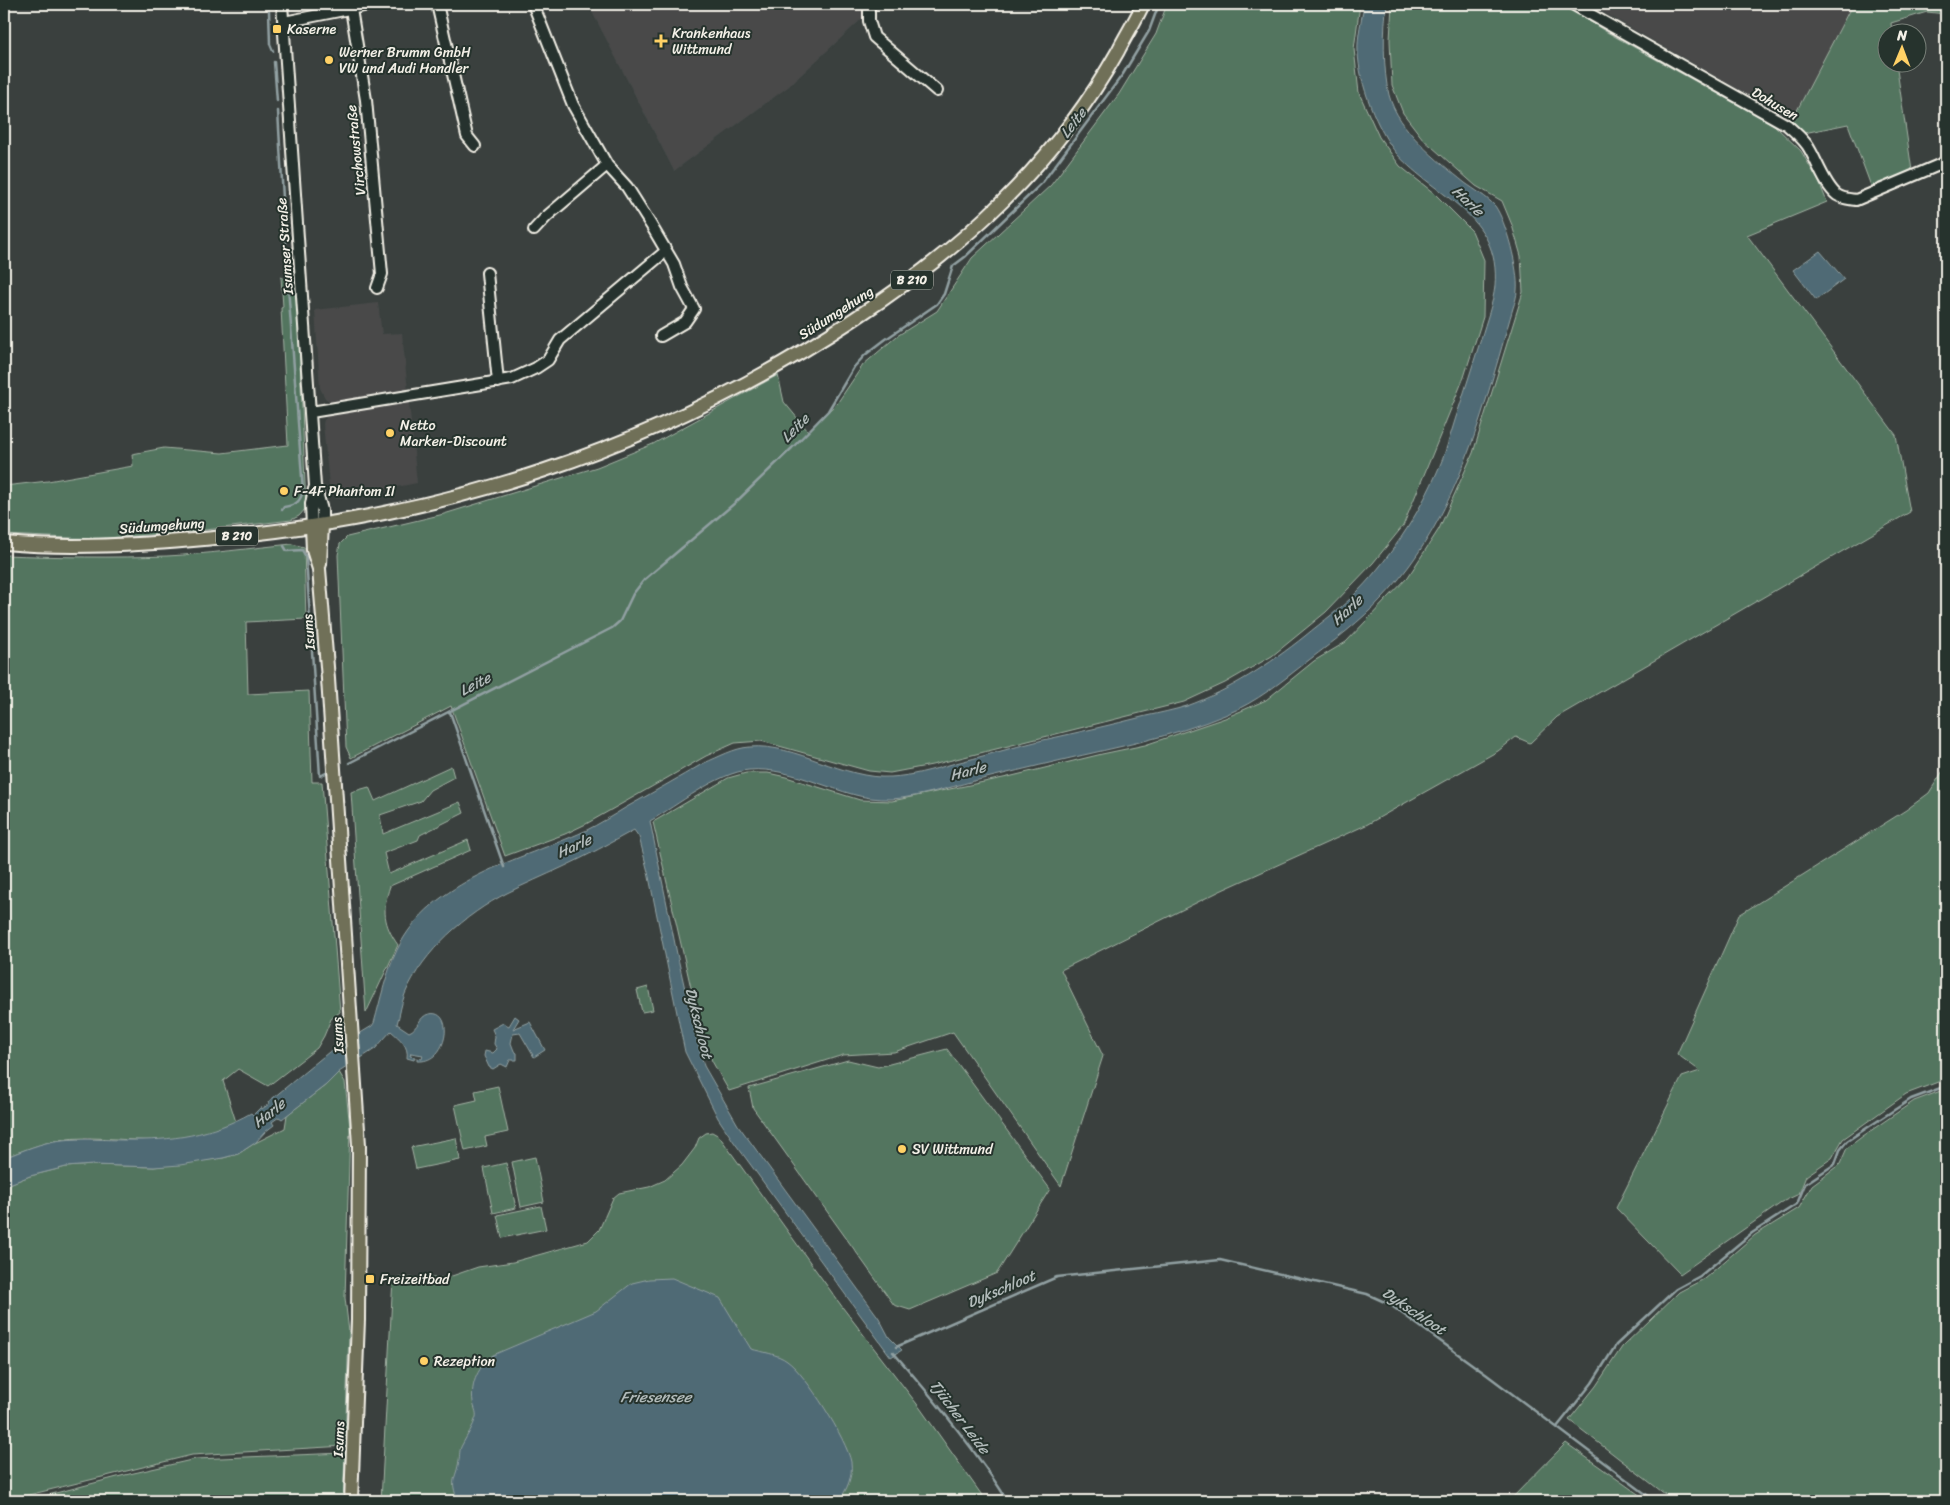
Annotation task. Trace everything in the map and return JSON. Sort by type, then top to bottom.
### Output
[{"type":"main road","name":"Südumgehung","points":[[4,543],[90,545],[162,543],[258,534],[374,516],[466,495],[583,458],[670,422],[739,388],[829,336],[913,280],[984,221],[1048,154],[1101,81],[1143,4]]},
{"type":"main road","name":"Isums","points":[[317,526],[322,551],[319,569],[338,801],[359,1144],[358,1320],[351,1501]]},
{"type":"street","name":"Isumser Straße","points":[[282,4],[311,412],[315,486],[311,504],[317,526]]},
{"type":"street","points":[[284,22],[374,4]]},
{"type":"street","points":[[437,4],[467,136],[475,146]]},
{"type":"street","points":[[533,4],[573,105],[607,165],[636,200],[674,264],[682,287],[694,310],[685,322],[661,336]]},
{"type":"street","points":[[869,4],[868,21],[871,31],[878,42],[937,91]]},
{"type":"street","name":"Dohusen","points":[[1572,4],[1787,125],[1807,145],[1837,195],[1846,199],[1856,200],[1946,162]]},
{"type":"street","name":"Virchowstraße","points":[[350,10],[366,100],[382,274],[377,288]]},
{"type":"street","points":[[534,230],[546,217],[607,165]]},
{"type":"street","points":[[311,412],[512,380],[548,360],[560,340],[666,251]]},
{"type":"street","points":[[487,273],[498,382]]},
{"type":"shaded area","name":"Krankenhaus Wittmund","points":[[588,4],[878,4],[788,87],[674,171]]},
{"type":"shaded area","points":[[1589,4],[1846,4],[1851,7],[1792,120]]},
{"type":"shaded area","points":[[378,303],[382,334],[402,333],[408,391],[335,402],[329,401],[325,398],[320,388],[315,310]]},
{"type":"shaded area","points":[[409,402],[417,483],[336,499],[329,485],[324,420],[337,413]]},
{"type":"green space","points":[[1167,4],[1360,4],[1354,49],[1359,93],[1379,137],[1400,166],[1435,194],[1472,231],[1484,260],[1483,317],[1464,377],[1403,526],[1373,563],[1326,612],[1272,656],[1225,683],[1184,702],[932,765],[890,773],[869,771],[761,741],[735,743],[706,756],[586,824],[565,834],[505,856],[451,706],[351,758],[346,747],[338,555],[340,544],[347,537],[444,514],[597,467],[653,444],[778,375],[784,402],[808,431],[838,402],[863,365],[897,336],[937,311],[972,258],[1051,185],[1119,94],[1156,34]]},
{"type":"green space","points":[[1392,4],[1562,4],[1605,31],[1774,125],[1801,151],[1819,182],[1827,202],[1747,235],[1896,435],[1910,512],[1557,717],[1530,743],[1516,737],[1498,751],[1366,825],[1220,891],[1061,970],[1103,1056],[1061,1186],[953,1032],[894,1052],[843,1055],[729,1091],[712,1061],[700,1027],[653,822],[728,778],[746,773],[768,773],[786,777],[860,800],[892,801],[1008,777],[1145,745],[1225,718],[1266,700],[1314,661],[1346,642],[1408,577],[1439,529],[1473,453],[1523,292],[1521,256],[1512,225],[1502,201],[1476,186],[1423,139],[1403,113],[1392,85],[1390,40]]},
{"type":"green space","points":[[1846,4],[1946,4],[1946,14],[1927,12],[1894,22],[1878,22],[1878,72],[1897,72],[1912,171],[1871,186],[1848,124],[1804,133],[1792,120],[1851,7]]},
{"type":"green space","points":[[281,277],[294,283],[298,309],[306,508],[299,516],[291,520],[188,532],[92,539],[4,535],[4,486],[48,481],[133,466],[132,454],[164,448],[222,453],[288,445]]},
{"type":"green space","points":[[292,544],[304,547],[306,619],[246,622],[248,694],[309,691],[312,782],[322,782],[340,1012],[331,1019],[317,1048],[268,1086],[238,1069],[223,1081],[236,1122],[199,1135],[177,1139],[73,1138],[58,1140],[4,1158],[4,555],[167,556]]},
{"type":"green space","points":[[451,766],[454,777],[430,790],[421,801],[380,815],[383,834],[460,802],[464,813],[420,835],[418,840],[384,853],[389,874],[468,840],[471,850],[390,886],[385,917],[389,930],[398,945],[366,1013],[351,792],[369,787],[375,801]]},
{"type":"green space","points":[[1946,766],[1946,1079],[1906,1094],[1843,1139],[1832,1158],[1806,1176],[1799,1194],[1784,1201],[1680,1274],[1616,1208],[1682,1077],[1700,1071],[1677,1054],[1739,915],[1906,810],[1929,793]]},
{"type":"green space","points":[[648,987],[653,1010],[642,1012],[637,990]]},
{"type":"green space","name":"SV Wittmund","points":[[947,1049],[1050,1189],[997,1273],[910,1310],[894,1305],[753,1108],[749,1088],[848,1060],[878,1067]]},
{"type":"green space","points":[[339,1072],[345,1082],[350,1128],[345,1298],[349,1332],[345,1446],[192,1455],[4,1501],[4,1186],[30,1176],[66,1167],[93,1165],[154,1167],[223,1158],[238,1154],[285,1128],[287,1115],[326,1085]]},
{"type":"green space","points":[[498,1086],[508,1132],[485,1137],[487,1146],[465,1151],[455,1105],[477,1100],[475,1091]]},
{"type":"green space","points":[[1946,1089],[1946,1501],[1674,1501],[1569,1420],[1596,1386],[1622,1347],[1679,1292],[1704,1279],[1755,1235],[1799,1208],[1812,1185],[1840,1164],[1847,1148],[1914,1101]]},
{"type":"green space","points":[[712,1132],[719,1136],[843,1308],[920,1408],[986,1501],[381,1501],[393,1278],[446,1278],[478,1267],[513,1262],[588,1241],[599,1230],[613,1198],[619,1193],[649,1187],[665,1180],[682,1165],[695,1148],[699,1138],[706,1133]]},
{"type":"green space","points":[[456,1138],[460,1160],[416,1169],[411,1147]]},
{"type":"green space","points":[[535,1157],[544,1202],[521,1207],[512,1162]]},
{"type":"green space","points":[[506,1163],[516,1208],[493,1213],[484,1168]]},
{"type":"green space","points":[[541,1206],[546,1229],[502,1238],[497,1215]]},
{"type":"green space","points":[[1566,1443],[1648,1501],[1509,1501]]},
{"type":"green space","points":[[345,1453],[343,1501],[25,1501],[196,1459]]},
{"type":"water","name":"Harle","points":[[1364,4],[1387,4],[1384,37],[1385,62],[1387,85],[1394,108],[1410,132],[1431,155],[1495,206],[1507,234],[1514,259],[1517,282],[1515,301],[1491,385],[1465,462],[1430,534],[1408,567],[1382,598],[1347,630],[1279,683],[1237,710],[1205,723],[1144,741],[933,792],[892,799],[871,798],[843,792],[799,777],[766,770],[737,772],[711,783],[650,821],[677,954],[704,1066],[738,1125],[879,1318],[889,1337],[902,1350],[891,1357],[718,1118],[685,1052],[648,872],[639,837],[634,830],[492,902],[461,923],[434,949],[413,978],[405,994],[397,1024],[409,1032],[426,1015],[437,1014],[443,1019],[445,1036],[442,1046],[428,1060],[417,1061],[417,1058],[422,1059],[423,1055],[411,1053],[410,1056],[415,1057],[414,1060],[407,1058],[405,1046],[391,1031],[375,1049],[339,1072],[326,1085],[282,1119],[279,1117],[272,1122],[274,1125],[255,1143],[238,1154],[180,1165],[154,1167],[93,1165],[66,1167],[30,1176],[4,1186],[4,1158],[40,1145],[70,1139],[143,1140],[175,1138],[221,1127],[251,1113],[253,1115],[261,1107],[262,1109],[269,1104],[268,1102],[329,1052],[372,1026],[397,950],[412,925],[432,905],[454,889],[479,875],[585,831],[704,763],[732,751],[750,747],[767,747],[785,750],[855,773],[891,777],[922,772],[1039,741],[1177,709],[1203,700],[1234,685],[1292,646],[1346,603],[1371,577],[1396,545],[1427,494],[1445,452],[1491,306],[1495,286],[1494,261],[1488,241],[1477,224],[1397,154],[1376,119],[1370,106],[1359,64],[1358,40]]},
{"type":"water","points":[[1820,251],[1844,279],[1816,300],[1793,270]]},
{"type":"water","points":[[515,1016],[519,1019],[513,1029],[530,1022],[545,1050],[534,1057],[520,1033],[513,1034],[511,1043],[514,1051],[517,1053],[517,1060],[510,1060],[507,1067],[501,1064],[493,1069],[489,1067],[484,1056],[485,1051],[493,1053],[497,1049],[494,1044],[495,1036],[492,1029],[503,1023],[509,1026]]},
{"type":"water","name":"Friesensee","points":[[672,1278],[720,1298],[751,1349],[775,1355],[787,1361],[815,1393],[842,1439],[851,1462],[849,1483],[838,1501],[458,1501],[454,1480],[462,1445],[476,1417],[472,1395],[474,1382],[488,1359],[493,1355],[596,1311],[632,1283],[649,1279]]},
{"type":"waterway","name":"Leite","points":[[349,763],[612,628],[620,621],[633,594],[644,580],[736,502],[828,411],[854,367],[865,355],[937,304],[944,294],[953,266],[965,257],[1042,183],[1123,74],[1149,31],[1159,4]]},
{"type":"waterway","points":[[269,11],[270,44],[273,51]]},
{"type":"waterway","points":[[274,62],[277,101]]},
{"type":"waterway","points":[[278,111],[286,251]]},
{"type":"waterway","points":[[282,510],[284,507],[296,503],[303,491],[288,286]]},
{"type":"waterway","points":[[284,546],[287,551],[302,550],[306,557],[320,776],[328,772]]},
{"type":"waterway","points":[[450,712],[504,867]]},
{"type":"waterway","points":[[1557,1427],[1592,1383],[1616,1345],[1676,1289],[1700,1276],[1752,1233],[1797,1204],[1805,1184],[1835,1164],[1840,1150],[1847,1141],[1911,1099],[1946,1086]]},
{"type":"waterway","name":"Dykschloot","points":[[896,1347],[1057,1277],[1220,1260],[1367,1294],[1389,1304],[1655,1501]]},
{"type":"waterway","name":"Tjücher Leide","points":[[893,1352],[954,1425],[1008,1501]]},
{"type":"place","name":"Kaserne","points":[[277,29]]},
{"type":"place","name":"Krankenhaus Wittmund","points":[[661,41]]},
{"type":"place","name":"Werner Brumm GmbH VW und Audi Handler","points":[[329,60]]},
{"type":"place","name":"Netto Marken-Discount","points":[[390,433]]},
{"type":"place","name":"F-4F Phantom II","points":[[284,491]]},
{"type":"place","name":"SV Wittmund","points":[[902,1149]]},
{"type":"place","name":"Freizeitbad","points":[[370,1279]]},
{"type":"place","name":"Rezeption","points":[[424,1361]]}]
